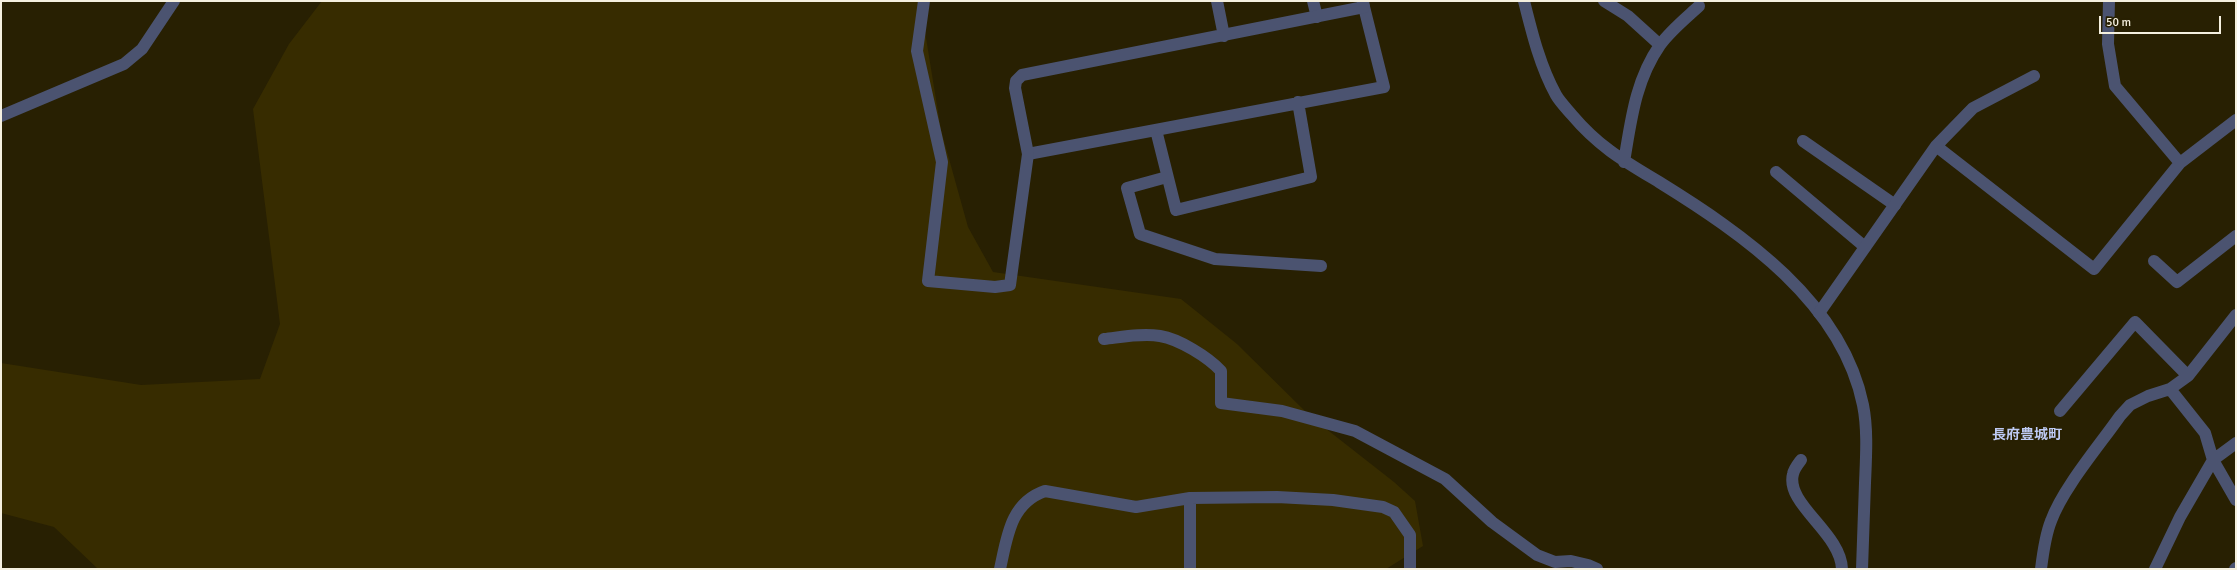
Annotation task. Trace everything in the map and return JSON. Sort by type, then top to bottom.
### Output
[{"type":"street","points":[[1,116],[124,64],[142,49],[174,1]]},
{"type":"street","points":[[924,1],[917,51],[942,162],[928,281],[995,287],[1010,285],[1028,154],[1015,88],[1016,81],[1022,75],[1317,17],[1363,4],[1384,87],[1028,154]]},
{"type":"street","points":[[1217,1],[1224,36]]},
{"type":"street","points":[[1313,1],[1317,17]]},
{"type":"street","points":[[1524,1],[1534,41],[1556,96],[1597,142],[1624,162],[1659,182],[1741,238],[1785,274],[1819,313],[1842,346],[1851,366],[1863,405],[1866,431],[1862,569]]},
{"type":"street","points":[[1604,1],[1628,16],[1660,45]]},
{"type":"street","points":[[2109,1],[2108,44],[2115,86],[2180,163]]},
{"type":"street","points":[[1624,162],[1633,106],[1641,79],[1660,45],[1699,6]]},
{"type":"street","points":[[1819,313],[1936,146],[1974,108],[2034,76]]},
{"type":"street","points":[[1156,130],[1176,210],[1311,177],[1298,102]]},
{"type":"street","points":[[1936,146],[2094,269],[2180,163],[2236,120]]},
{"type":"street","points":[[1803,141],[1894,205]]},
{"type":"street","points":[[1776,172],[1865,247]]},
{"type":"street","points":[[1167,177],[1127,188],[1140,234],[1215,259],[1321,266]]},
{"type":"street","points":[[2154,261],[2177,282],[2236,236]]},
{"type":"street","points":[[2041,569],[2044,544],[2051,521],[2061,500],[2120,416],[2130,405],[2148,396],[2170,389],[2188,376],[2236,315]]},
{"type":"street","points":[[2060,411],[2135,322],[2188,376]]},
{"type":"street","points":[[1104,339],[1160,336],[1183,345],[1211,361],[1221,371],[1221,403],[1282,411],[1355,431],[1445,479],[1492,522],[1537,555],[1555,562],[1571,561],[1588,564],[1597,569]]},
{"type":"street","points":[[2170,389],[2205,433],[2213,460],[2236,500]]},
{"type":"street","points":[[2155,569],[2180,517],[2213,460],[2236,443]]},
{"type":"street","points":[[1801,460],[1793,473],[1795,494],[1838,549],[1842,569]]},
{"type":"street","points":[[1000,569],[1012,518],[1036,494],[1045,490],[1136,507],[1190,498],[1277,496],[1333,500],[1383,507],[1394,512],[1410,535],[1410,569]]},
{"type":"street","points":[[1190,498],[1190,569]]},
{"type":"shaded area","points":[[322,1],[920,1],[941,130],[968,227],[993,272],[1181,299],[1237,344],[1311,417],[1394,482],[1415,501],[1423,546],[1386,569],[98,569],[54,527],[1,513],[1,363],[141,385],[260,379],[280,324],[253,109],[289,44]]},
{"type":"district","name":"長府豊城町","points":[[2027,435]]}]
